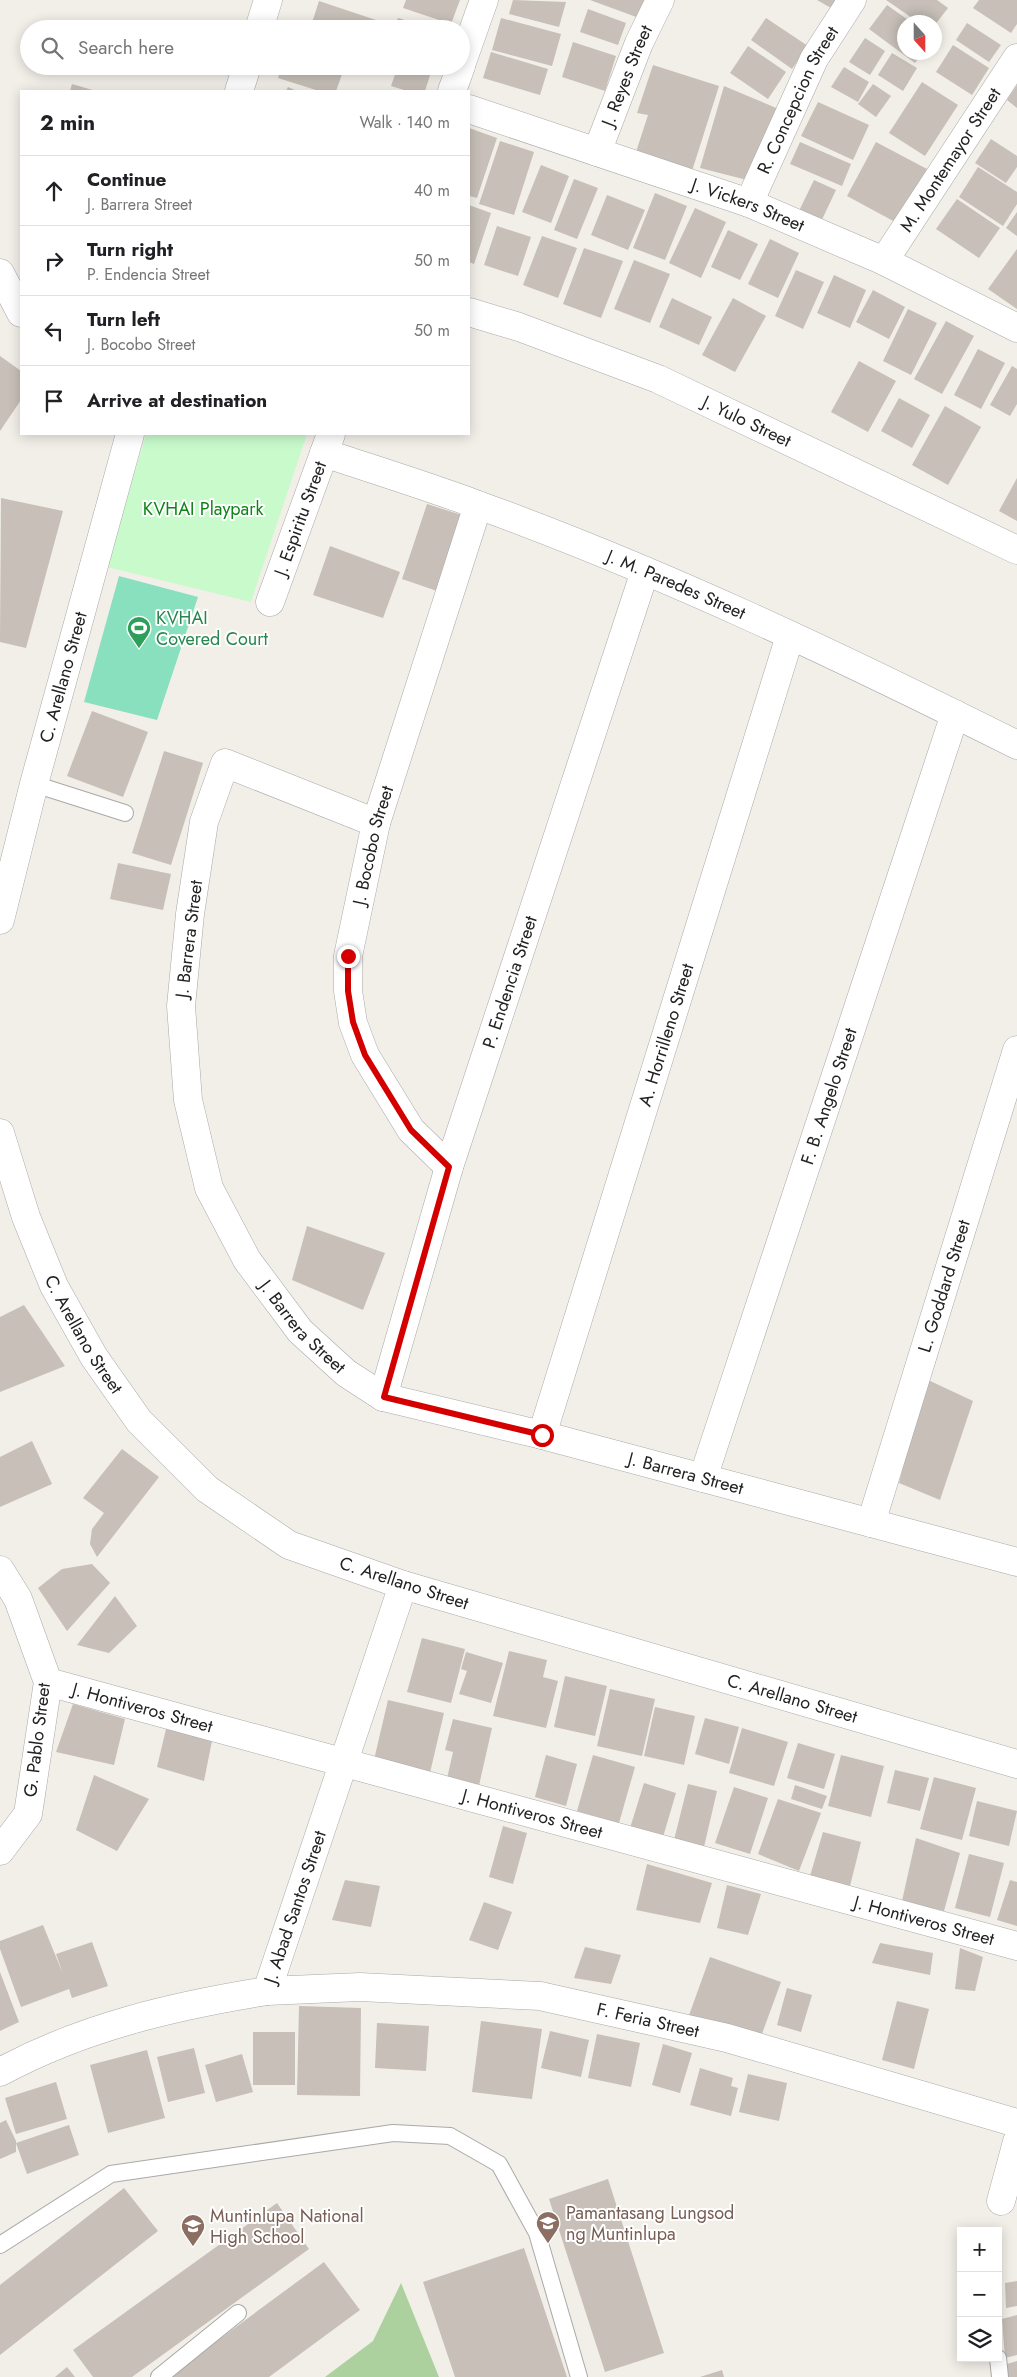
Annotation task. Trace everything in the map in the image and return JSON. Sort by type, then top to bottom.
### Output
[{"type":"street","points":[[262,20],[268,0]]},
{"type":"street","points":[[470,40],[484,0]]},
{"type":"street","name":"J. Reyes Street","points":[[597,152],[639,43],[660,0]]},
{"type":"street","name":"R. Concepcion Street","points":[[749,203],[814,59],[852,0]]},
{"type":"street","name":"M. Montemayor Street","points":[[884,261],[1017,58]]},
{"type":"street","points":[[239,90],[244,75]]},
{"type":"street","points":[[452,90],[458,75]]},
{"type":"street","name":"J. Vickers Street","points":[[470,109],[749,203],[884,261],[1017,328]]},
{"type":"street","points":[[0,273],[20,311]]},
{"type":"street","name":"J. Yulo Street","points":[[470,312],[519,327],[658,379],[1017,550]]},
{"type":"street","name":"C. Arellano Street","points":[[0,920],[34,784],[130,435]]},
{"type":"street","name":"J. M. Paredes Street","points":[[327,443],[645,571],[790,636],[1017,745]]},
{"type":"street","name":"J. Espiritu Street","points":[[270,602],[327,443]]},
{"type":"street","name":"J. Bocobo Street","points":[[449,1167],[411,1130],[365,1055],[353,1022],[348,991],[348,956],[376,823],[478,505]]},
{"type":"street","name":"P. Endencia Street","points":[[384,1397],[449,1167],[645,571]]},
{"type":"street","name":"A. Horrilleno Street","points":[[542,1435],[790,636]]},
{"type":"street","name":"F. B. Angelo Street","points":[[704,1478],[955,714]]},
{"type":"street","name":"J. Barrera Street","points":[[376,823],[225,763],[204,822],[190,914],[181,1006],[188,1100],[209,1188],[247,1260],[300,1331],[346,1373],[384,1397],[542,1435],[1017,1562]]},
{"type":"street","name":"L. Goddard Street","points":[[872,1523],[1017,1050]]},
{"type":"street","name":"C. Arellano Street","points":[[0,1133],[26,1217],[54,1286],[94,1357],[139,1421],[207,1489],[289,1545],[403,1585],[1017,1764]]},
{"type":"street","name":"G. Pablo Street","points":[[0,1570],[18,1599],[48,1682],[28,1814],[0,1851]]},
{"type":"street","name":"J. Abad Santos Street","points":[[0,2072],[98,2029],[202,2002],[267,1991],[403,1585]]},
{"type":"street","name":"J. Hontiveros Street","points":[[48,1682],[1017,1946]]},
{"type":"street","name":"F. Feria Street","points":[[267,1991],[360,1987],[540,1996],[727,2038],[1017,2123]]},
{"type":"street","points":[[1001,2201],[1017,2142]]},
{"type":"lane","points":[[34,784],[126,813]]},
{"type":"lane","points":[[0,2245],[111,2174],[393,2133],[450,2136],[499,2164],[538,2233],[580,2377]]},
{"type":"lane","points":[[159,2377],[238,2313]]},
{"type":"lane","points":[[998,2362],[1000,2377]]},
{"type":"green space","name":"KVHAI Playpark","points":[[146,435],[307,435],[251,602],[107,567]]},
{"type":"green space","name":"KVHAI Covered Court","points":[[119,576],[198,597],[157,720],[84,702]]},
{"type":"green space","points":[[401,2283],[439,2377],[325,2377],[373,2341]]},
{"type":"building","points":[[406,0],[460,0],[452,20],[439,20],[403,8]]},
{"type":"building","points":[[513,0],[566,2],[559,27],[509,14]]},
{"type":"building","points":[[590,0],[646,0],[639,18]]},
{"type":"building","points":[[817,0],[835,0],[831,8]]},
{"type":"building","points":[[886,0],[937,0],[948,8],[942,16],[908,15]]},
{"type":"building","points":[[979,0],[1017,0],[1017,24],[1011,33],[973,8]]},
{"type":"building","points":[[319,1],[376,20],[313,20]]},
{"type":"building","points":[[887,5],[901,15],[897,15],[897,50],[869,29]]},
{"type":"building","points":[[588,9],[626,23],[618,45],[580,32]]},
{"type":"building","points":[[501,18],[561,34],[552,66],[492,50]]},
{"type":"building","points":[[766,18],[808,46],[792,69],[751,40]]},
{"type":"building","points":[[967,23],[1001,45],[989,62],[956,40]]},
{"type":"building","points":[[865,38],[885,51],[870,75],[849,62]]},
{"type":"building","points":[[573,42],[616,56],[605,91],[562,77]]},
{"type":"building","points":[[953,45],[989,68],[972,95],[936,72]]},
{"type":"building","points":[[748,46],[786,72],[768,99],[730,73]]},
{"type":"building","points":[[491,52],[548,69],[540,95],[483,78]]},
{"type":"building","points":[[892,53],[897,56],[897,60],[904,60],[917,68],[903,91],[878,75]]},
{"type":"building","points":[[653,65],[719,86],[692,171],[636,152],[648,115],[637,113]]},
{"type":"building","points":[[844,67],[869,82],[858,102],[831,87]]},
{"type":"building","points":[[279,75],[342,75],[336,90],[316,90],[278,78]]},
{"type":"building","points":[[395,75],[430,75],[425,90],[404,90],[391,86]]},
{"type":"building","points":[[922,82],[958,105],[925,156],[889,133]]},
{"type":"building","points":[[72,84],[93,90],[70,90]]},
{"type":"building","points":[[873,84],[891,96],[876,117],[858,104]]},
{"type":"building","points":[[1017,85],[1017,108],[1007,100]]},
{"type":"building","points":[[724,86],[781,110],[747,180],[700,168]]},
{"type":"building","points":[[818,102],[869,125],[853,160],[801,136]]},
{"type":"building","points":[[470,128],[497,138],[477,198],[470,196]]},
{"type":"building","points":[[991,139],[1017,156],[1017,167],[1006,183],[975,163]]},
{"type":"building","points":[[500,141],[534,152],[514,215],[479,204]]},
{"type":"building","points":[[800,142],[851,164],[842,186],[790,164]]},
{"type":"building","points":[[876,142],[927,169],[897,223],[847,196]]},
{"type":"building","points":[[541,165],[569,176],[551,223],[522,212]]},
{"type":"building","points":[[978,167],[1017,192],[1017,204],[1003,226],[959,197]]},
{"type":"building","points":[[574,179],[598,188],[577,239],[554,230]]},
{"type":"building","points":[[814,180],[836,190],[818,228],[796,217]]},
{"type":"building","points":[[655,193],[687,206],[665,260],[633,248]]},
{"type":"building","points":[[607,195],[645,210],[628,250],[591,235]]},
{"type":"building","points":[[957,199],[1000,228],[979,258],[936,229]]},
{"type":"building","points":[[470,205],[491,213],[474,264],[470,262]]},
{"type":"building","points":[[695,208],[726,222],[701,278],[669,263]]},
{"type":"building","points":[[1017,212],[1017,236],[1006,228]]},
{"type":"building","points":[[497,226],[531,237],[518,276],[484,265]]},
{"type":"building","points":[[728,230],[758,244],[740,280],[711,267]]},
{"type":"building","points":[[542,236],[577,248],[558,298],[523,285]]},
{"type":"building","points":[[770,239],[799,253],[778,298],[748,284]]},
{"type":"building","points":[[584,248],[623,261],[601,318],[563,304]]},
{"type":"building","points":[[1017,249],[1017,309],[988,289]]},
{"type":"building","points":[[634,260],[670,274],[650,323],[614,309]]},
{"type":"building","points":[[796,270],[824,282],[803,329],[775,316]]},
{"type":"building","points":[[834,275],[866,290],[850,328],[817,313]]},
{"type":"building","points":[[873,290],[905,307],[889,339],[856,322]]},
{"type":"building","points":[[672,298],[712,317],[699,345],[659,327]]},
{"type":"building","points":[[733,298],[766,316],[735,372],[702,355]]},
{"type":"building","points":[[908,309],[937,323],[911,375],[883,361]]},
{"type":"building","points":[[946,321],[974,336],[942,394],[914,379]]},
{"type":"building","points":[[978,349],[1005,363],[981,409],[954,395]]},
{"type":"building","points":[[0,356],[20,370],[20,401],[0,431]]},
{"type":"building","points":[[859,361],[896,381],[868,432],[831,412]]},
{"type":"building","points":[[1012,366],[1017,369],[1017,404],[1010,416],[990,405]]},
{"type":"building","points":[[899,398],[930,415],[912,448],[881,431]]},
{"type":"building","points":[[945,406],[981,427],[948,485],[912,465]]},
{"type":"building","points":[[1017,478],[1017,521],[999,511]]},
{"type":"building","points":[[1,498],[63,511],[26,648],[0,642]]},
{"type":"building","points":[[427,504],[468,517],[443,593],[402,579]]},
{"type":"building","points":[[330,546],[400,572],[383,618],[313,595]]},
{"type":"building","points":[[92,711],[148,732],[123,797],[67,776]]},
{"type":"building","points":[[164,751],[203,763],[171,865],[132,853]]},
{"type":"building","points":[[118,863],[171,874],[163,910],[110,899]]},
{"type":"building","points":[[307,1226],[385,1253],[363,1310],[292,1280]]},
{"type":"building","points":[[24,1305],[65,1366],[0,1392],[0,1317]]},
{"type":"building","points":[[926,1379],[973,1401],[940,1500],[899,1483]]},
{"type":"building","points":[[32,1441],[52,1484],[0,1507],[0,1457]]},
{"type":"building","points":[[122,1449],[159,1477],[97,1557],[90,1544],[92,1529],[104,1513],[83,1498]]},
{"type":"building","points":[[92,1564],[110,1583],[67,1631],[38,1588],[62,1569]]},
{"type":"building","points":[[115,1596],[137,1626],[109,1653],[77,1645]]},
{"type":"building","points":[[422,1638],[465,1649],[451,1703],[407,1692]]},
{"type":"building","points":[[509,1651],[547,1660],[543,1677],[558,1681],[546,1728],[493,1716]]},
{"type":"building","points":[[466,1652],[503,1663],[491,1703],[459,1694],[467,1671],[461,1669]]},
{"type":"building","points":[[565,1676],[607,1686],[595,1736],[554,1727]]},
{"type":"building","points":[[610,1689],[655,1699],[642,1756],[597,1746]]},
{"type":"building","points":[[388,1700],[444,1713],[429,1777],[373,1764]]},
{"type":"building","points":[[73,1704],[125,1719],[114,1765],[56,1752]]},
{"type":"building","points":[[655,1707],[695,1716],[684,1765],[644,1756]]},
{"type":"building","points":[[705,1718],[739,1727],[729,1764],[695,1754]]},
{"type":"building","points":[[453,1719],[492,1728],[478,1790],[446,1783],[453,1752],[445,1750]]},
{"type":"building","points":[[742,1728],[788,1742],[774,1786],[729,1773]]},
{"type":"building","points":[[166,1729],[213,1736],[204,1781],[157,1767]]},
{"type":"building","points":[[798,1743],[835,1754],[824,1789],[787,1778]]},
{"type":"building","points":[[546,1755],[577,1764],[566,1806],[535,1797]]},
{"type":"building","points":[[593,1755],[635,1767],[619,1823],[577,1811]]},
{"type":"building","points":[[841,1755],[884,1766],[871,1817],[828,1806]]},
{"type":"building","points":[[895,1770],[929,1778],[920,1811],[887,1803]]},
{"type":"building","points":[[94,1775],[149,1799],[117,1851],[76,1830]]},
{"type":"building","points":[[934,1777],[976,1788],[962,1840],[920,1829]]},
{"type":"building","points":[[644,1783],[676,1793],[663,1837],[630,1828]]},
{"type":"building","points":[[688,1784],[717,1791],[704,1847],[674,1840]]},
{"type":"building","points":[[795,1785],[827,1796],[822,1809],[791,1799]]},
{"type":"building","points":[[734,1787],[768,1798],[750,1854],[715,1843]]},
{"type":"building","points":[[778,1799],[821,1813],[799,1871],[758,1854]]},
{"type":"building","points":[[977,1801],[1017,1811],[1009,1846],[969,1836]]},
{"type":"building","points":[[503,1826],[527,1833],[513,1884],[489,1877]]},
{"type":"building","points":[[823,1832],[861,1842],[850,1886],[810,1876]]},
{"type":"building","points":[[916,1838],[960,1853],[944,1911],[902,1901]]},
{"type":"building","points":[[969,1854],[1004,1863],[990,1917],[955,1908]]},
{"type":"building","points":[[647,1864],[712,1883],[700,1923],[636,1910]]},
{"type":"building","points":[[345,1880],[380,1886],[371,1927],[332,1920]]},
{"type":"building","points":[[1010,1880],[1017,1882],[1017,1926],[997,1920]]},
{"type":"building","points":[[727,1885],[761,1894],[748,1935],[717,1928]]},
{"type":"building","points":[[484,1902],[512,1912],[498,1950],[469,1940]]},
{"type":"building","points":[[43,1925],[63,1974],[56,1954],[92,1942],[108,1986],[72,1998],[69,1989],[21,2007],[0,1949],[0,1941]]},
{"type":"building","points":[[880,1943],[933,1953],[930,1975],[872,1963]]},
{"type":"building","points":[[585,1947],[621,1955],[611,1984],[574,1978]]},
{"type":"building","points":[[960,1948],[983,1957],[975,1991],[955,1989]]},
{"type":"building","points":[[710,1957],[781,1982],[759,2042],[688,2018]]},
{"type":"building","points":[[0,1972],[19,2022],[0,2031]]},
{"type":"building","points":[[787,1988],[812,1995],[801,2032],[777,2025]]},
{"type":"building","points":[[897,2001],[929,2009],[914,2069],[882,2060]]},
{"type":"building","points":[[299,2006],[361,2008],[360,2096],[297,2095]]},
{"type":"building","points":[[481,2021],[542,2029],[532,2099],[472,2092]]},
{"type":"building","points":[[377,2023],[429,2026],[426,2071],[375,2068]]},
{"type":"building","points":[[550,2031],[589,2040],[581,2077],[541,2068]]},
{"type":"building","points":[[253,2032],[295,2032],[295,2085],[253,2085]]},
{"type":"building","points":[[597,2034],[640,2043],[631,2087],[588,2078]]},
{"type":"building","points":[[663,2044],[692,2053],[680,2093],[652,2085]]},
{"type":"building","points":[[194,2048],[205,2093],[168,2102],[157,2057]]},
{"type":"building","points":[[147,2050],[165,2118],[108,2133],[90,2065]]},
{"type":"building","points":[[242,2054],[253,2092],[216,2102],[205,2065]]},
{"type":"building","points":[[700,2068],[733,2078],[731,2086],[738,2088],[731,2116],[690,2105]]},
{"type":"building","points":[[748,2074],[787,2083],[779,2121],[739,2112]]},
{"type":"building","points":[[56,2082],[67,2119],[16,2134],[5,2098]]},
{"type":"building","points":[[6,2120],[16,2141],[16,2152],[0,2159],[0,2123]]},
{"type":"building","points":[[69,2125],[79,2155],[27,2174],[16,2143]]},
{"type":"building","points":[[608,2179],[664,2353],[605,2372],[549,2199]]},
{"type":"building","points":[[124,2188],[158,2231],[0,2355],[0,2285]]},
{"type":"building","points":[[277,2203],[309,2249],[132,2377],[93,2377],[73,2350]]},
{"type":"building","points":[[524,2248],[567,2377],[455,2377],[423,2282]]},
{"type":"building","points":[[324,2262],[360,2310],[269,2377],[168,2377]]},
{"type":"building","points":[[1017,2281],[1017,2306],[1006,2308],[1005,2283]]},
{"type":"building","points":[[1017,2315],[1017,2355],[1005,2358],[1002,2319]]},
{"type":"building","points":[[1017,2361],[1017,2377],[1008,2377],[1007,2364]]},
{"type":"building","points":[[67,2367],[75,2377],[55,2377]]},
{"type":"building","points":[[722,2370],[724,2377],[700,2377]]},
{"type":"place","name":"KVHAI Covered Court","points":[[139,649]]},
{"type":"place","name":"Pamantasang Lungsod ng Muntinlupa","points":[[548,2244]]},
{"type":"place","name":"Muntinlupa National High School","points":[[193,2247]]},
{"type":"route","points":[[348,956],[348,991],[353,1022],[365,1055],[411,1130],[449,1167],[384,1397],[542,1435]]}]
